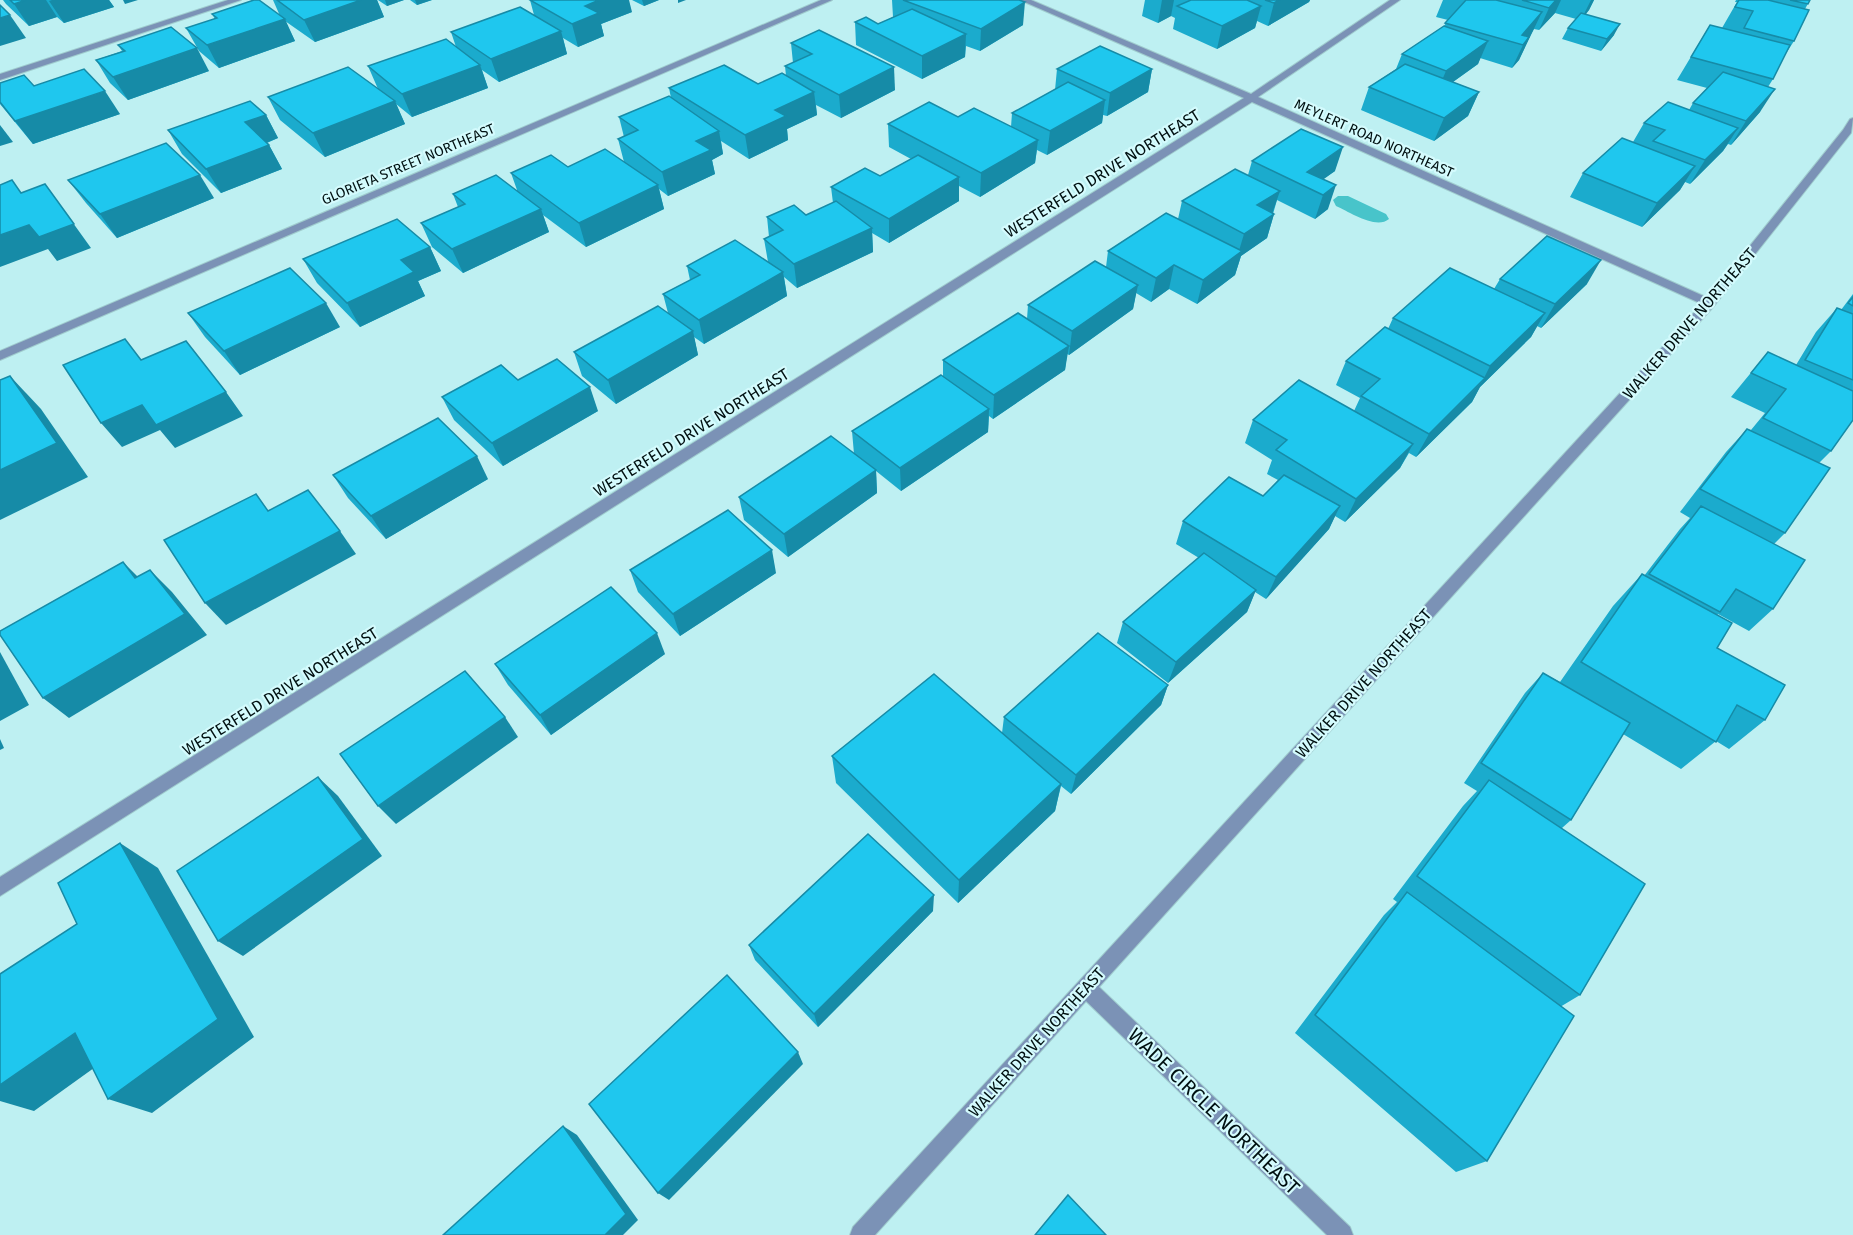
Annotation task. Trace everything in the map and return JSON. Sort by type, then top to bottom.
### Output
[{"type":"street","points":[[0,77],[237,0]]},
{"type":"street","name":"GLORIETA STREET NORTHEAST","points":[[0,356],[828,0]]},
{"type":"street","name":"MEYLERT ROAD NORTHEAST","points":[[1024,0],[1252,98],[1710,303]]},
{"type":"street","name":"WESTERFELD DRIVE NORTHEAST","points":[[0,887],[1252,98],[1396,0]]},
{"type":"street","name":"WALKER DRIVE NORTHEAST","points":[[861,1235],[1710,303],[1851,128]]},
{"type":"street","name":"WADE CIRCLE NORTHEAST","points":[[1086,988],[1342,1235]]},
{"type":"water","points":[[1338,196],[1348,196],[1386,214],[1389,219],[1377,222],[1355,216],[1336,206],[1333,200]]},
{"type":"building","points":[[10,0],[26,0],[14,4]]},
{"type":"building","points":[[259,0],[285,19],[207,45],[186,28],[217,18],[212,14]]},
{"type":"building","points":[[277,0],[361,0],[304,20]]},
{"type":"building","points":[[530,0],[599,0],[585,6],[599,13],[572,24]]},
{"type":"building","points":[[903,0],[1019,0],[1025,2],[981,29]]},
{"type":"building","points":[[1191,0],[1247,0],[1261,6],[1222,26],[1177,6]]},
{"type":"building","points":[[1466,0],[1496,0],[1542,12],[1522,35],[1529,37],[1523,45],[1445,23]]},
{"type":"building","points":[[1522,0],[1556,0],[1549,8]]},
{"type":"building","points":[[1739,0],[1768,0],[1809,10],[1794,41],[1744,28],[1753,11],[1735,7]]},
{"type":"building","points":[[1790,0],[1810,0],[1808,4]]},
{"type":"building","points":[[0,5],[10,15],[0,18]]},
{"type":"building","points":[[520,7],[561,31],[491,59],[451,32]]},
{"type":"building","points":[[912,9],[966,34],[922,56],[855,22],[866,17],[878,24]]},
{"type":"building","points":[[1581,13],[1620,24],[1607,39],[1568,28]]},
{"type":"building","points":[[1710,25],[1790,45],[1773,79],[1691,57]]},
{"type":"building","points":[[1444,26],[1488,41],[1446,71],[1402,54]]},
{"type":"building","points":[[171,27],[197,48],[113,77],[96,60],[125,51],[118,45]]},
{"type":"building","points":[[819,30],[894,67],[839,95],[785,66],[812,54],[791,43]]},
{"type":"building","points":[[446,39],[480,65],[402,94],[368,66]]},
{"type":"building","points":[[1100,46],[1152,69],[1110,93],[1057,69]]},
{"type":"building","points":[[1405,64],[1479,92],[1444,118],[1369,87]]},
{"type":"building","points":[[724,65],[758,84],[782,73],[814,92],[775,110],[786,116],[745,135],[669,88]]},
{"type":"building","points":[[348,67],[395,101],[313,133],[268,97]]},
{"type":"building","points":[[84,69],[105,91],[15,121],[0,102],[0,83],[24,75],[34,86]]},
{"type":"building","points":[[1723,72],[1775,89],[1746,121],[1693,103]]},
{"type":"building","points":[[1068,82],[1105,100],[1050,131],[1012,113]]},
{"type":"building","points":[[669,96],[719,131],[696,141],[711,150],[662,172],[618,139],[638,130],[619,117]]},
{"type":"building","points":[[250,101],[266,115],[245,122],[269,145],[206,169],[168,130]]},
{"type":"building","points":[[929,102],[958,117],[974,108],[1038,140],[981,173],[888,124]]},
{"type":"building","points":[[1668,102],[1738,128],[1705,160],[1653,141],[1665,130],[1644,123]]},
{"type":"building","points":[[1301,129],[1343,147],[1307,172],[1336,185],[1323,195],[1252,161]]},
{"type":"building","points":[[1622,138],[1695,166],[1657,203],[1583,173]]},
{"type":"building","points":[[166,143],[200,175],[100,214],[68,180]]},
{"type":"building","points":[[605,149],[658,185],[579,223],[511,173],[551,155],[568,167]]},
{"type":"building","points":[[918,155],[959,177],[889,219],[831,187],[865,168],[880,176]]},
{"type":"building","points":[[1235,169],[1280,191],[1257,205],[1274,214],[1244,234],[1182,201]]},
{"type":"building","points":[[496,175],[541,209],[452,249],[421,223],[465,204],[453,194]]},
{"type":"building","points":[[12,180],[21,193],[45,184],[74,224],[39,237],[29,225],[0,235],[0,185]]},
{"type":"building","points":[[836,201],[872,228],[794,264],[764,239],[783,230],[767,217],[794,205],[806,215]]},
{"type":"building","points":[[1166,213],[1242,251],[1203,280],[1174,265],[1156,278],[1108,251]]},
{"type":"building","points":[[397,219],[430,247],[401,260],[414,272],[347,303],[303,259]]},
{"type":"building","points":[[1547,236],[1601,260],[1555,304],[1500,279]]},
{"type":"building","points":[[735,240],[783,272],[699,320],[663,294],[700,275],[687,266]]},
{"type":"building","points":[[1095,261],[1138,285],[1072,331],[1028,305]]},
{"type":"building","points":[[290,268],[326,303],[224,351],[188,313]]},
{"type":"building","points":[[1450,268],[1545,313],[1490,366],[1393,318]]},
{"type":"building","points":[[658,306],[693,331],[608,380],[574,352]]},
{"type":"building","points":[[1837,308],[1853,314],[1853,380],[1805,360]]},
{"type":"building","points":[[1018,313],[1069,346],[994,395],[943,360]]},
{"type":"building","points":[[1385,327],[1485,378],[1429,434],[1361,396],[1380,379],[1346,361]]},
{"type":"building","points":[[125,339],[141,360],[186,341],[226,392],[156,425],[142,405],[101,423],[63,365]]},
{"type":"building","points":[[1768,352],[1853,391],[1853,420],[1831,451],[1763,418],[1786,389],[1751,373]]},
{"type":"building","points":[[557,359],[590,387],[492,443],[442,397],[501,365],[518,380]]},
{"type":"building","points":[[941,375],[989,409],[900,468],[852,431]]},
{"type":"building","points":[[10,376],[57,443],[0,470],[0,380]]},
{"type":"building","points":[[1299,380],[1413,444],[1356,499],[1276,450],[1287,440],[1253,420]]},
{"type":"building","points":[[438,418],[477,456],[371,516],[333,475]]},
{"type":"building","points":[[1747,429],[1830,468],[1785,533],[1700,489]]},
{"type":"building","points":[[831,436],[876,470],[784,534],[739,497]]},
{"type":"building","points":[[1284,475],[1340,506],[1276,577],[1183,521],[1229,477],[1263,496]]},
{"type":"building","points":[[308,490],[340,531],[205,603],[164,540],[256,494],[268,511]]},
{"type":"building","points":[[1701,506],[1805,560],[1773,609],[1736,589],[1720,612],[1649,574]]},
{"type":"building","points":[[728,510],[772,550],[673,614],[630,570]]},
{"type":"building","points":[[1204,553],[1256,590],[1176,662],[1123,622]]},
{"type":"building","points":[[123,562],[135,578],[150,570],[185,614],[43,698],[0,635],[0,631]]},
{"type":"building","points":[[1642,574],[1732,623],[1717,648],[1785,685],[1765,720],[1737,705],[1716,742],[1581,662]]},
{"type":"building","points":[[611,587],[657,633],[540,715],[495,664]]},
{"type":"building","points":[[1098,633],[1168,685],[1076,775],[1004,717]]},
{"type":"building","points":[[465,671],[505,717],[378,806],[340,754]]},
{"type":"building","points":[[1543,673],[1630,723],[1571,820],[1481,763]]},
{"type":"building","points":[[934,674],[1061,784],[959,880],[832,756]]},
{"type":"building","points":[[318,777],[363,839],[218,941],[177,871]]},
{"type":"building","points":[[1489,780],[1645,884],[1580,995],[1417,876]]},
{"type":"building","points":[[868,834],[934,895],[814,1014],[749,945]]},
{"type":"building","points":[[120,843],[218,1019],[108,1099],[75,1033],[0,1085],[0,974],[77,924],[58,883]]},
{"type":"building","points":[[1407,892],[1574,1016],[1487,1161],[1315,1015]]},
{"type":"building","points":[[727,975],[798,1052],[658,1193],[589,1104]]},
{"type":"building","points":[[563,1126],[626,1214],[605,1235],[443,1235]]},
{"type":"building","points":[[1068,1195],[1106,1235],[1035,1235]]}]
